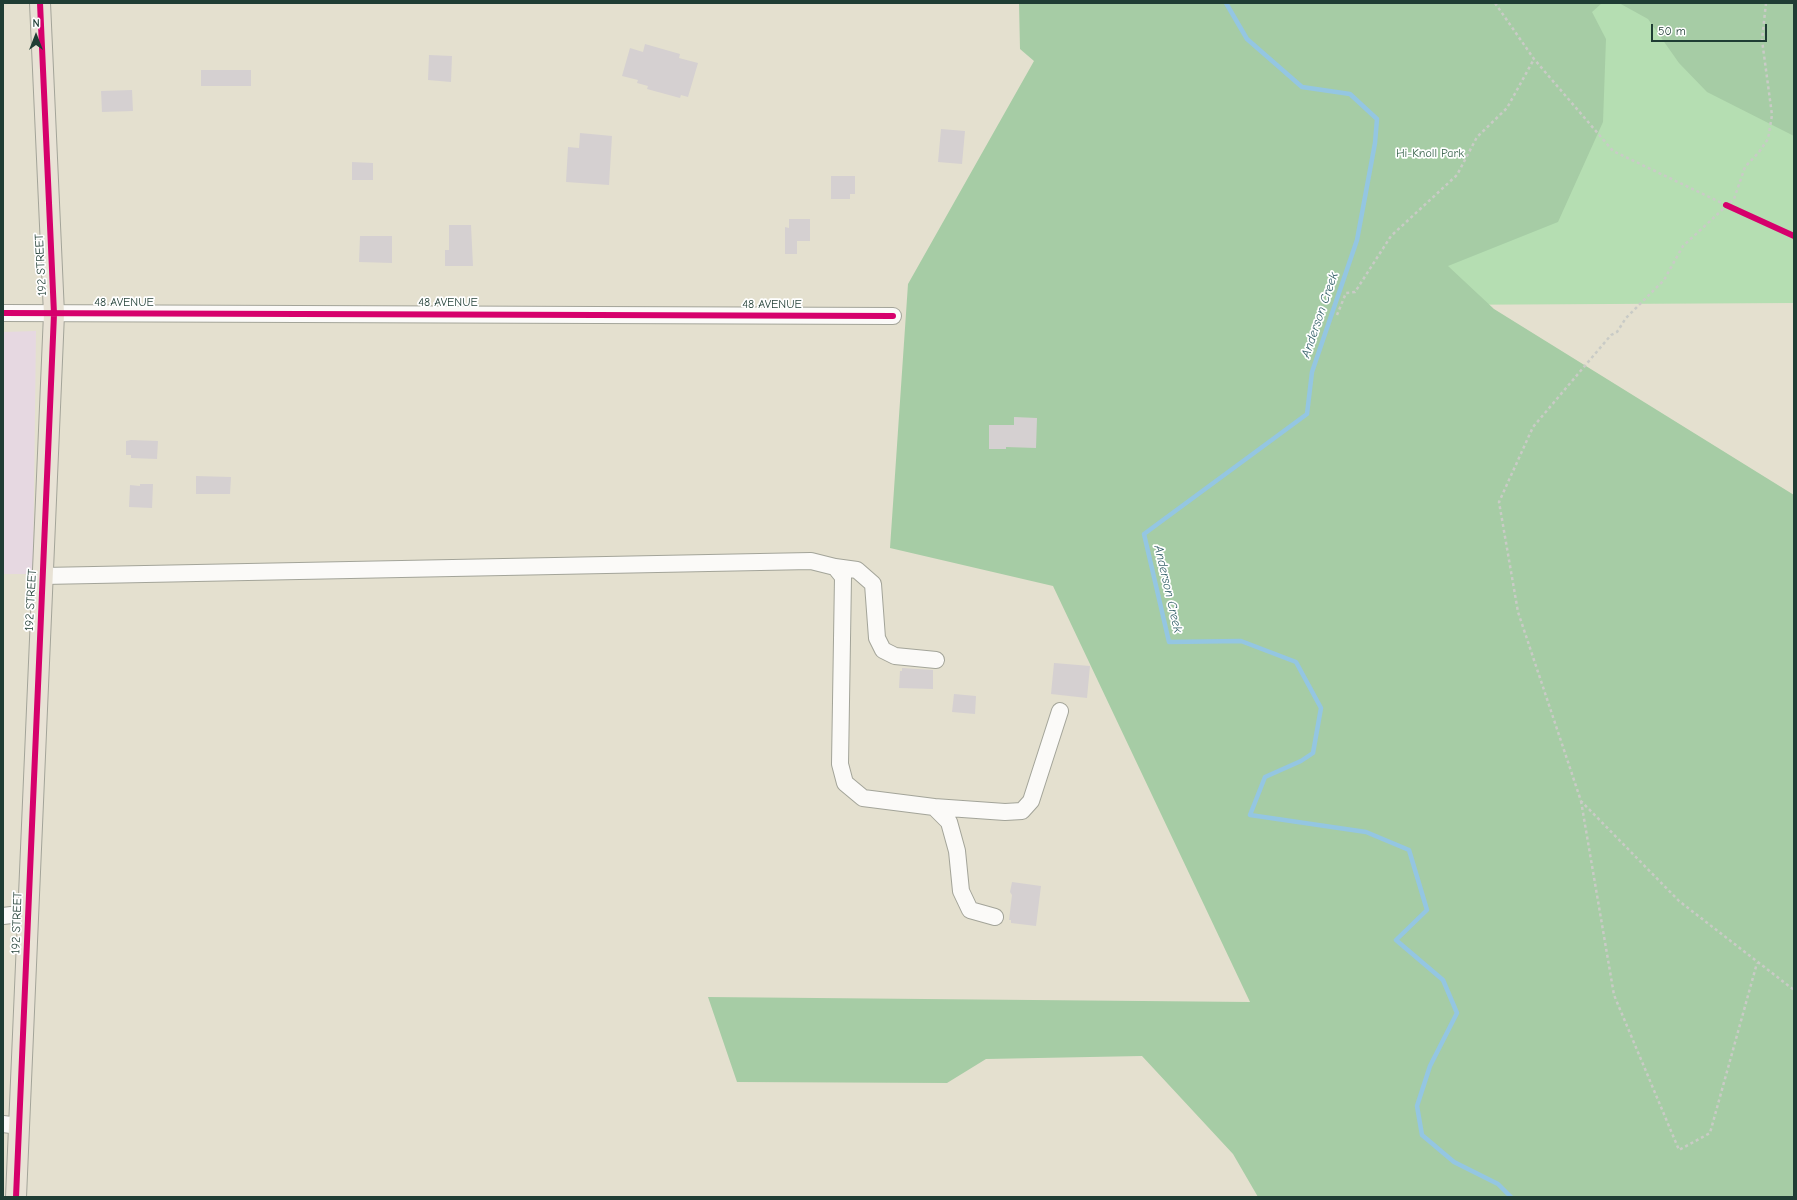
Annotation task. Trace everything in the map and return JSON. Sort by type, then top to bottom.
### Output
[{"type":"main road","name":"192 STREET","points":[[16,1197],[11,1125],[28,913],[44,576],[54,314],[40,3]]},
{"type":"street","name":"48 AVENUE","points":[[3,313],[893,316]]},
{"type":"street","points":[[44,576],[811,561],[835,567],[857,570],[873,584],[877,638],[883,650],[895,656],[936,660]]},
{"type":"street","points":[[835,567],[843,577],[840,764],[845,783],[863,798],[934,807],[1005,812],[1022,810],[1031,801],[1060,711]]},
{"type":"street","points":[[934,807],[949,822],[957,851],[961,891],[970,910],[995,917]]},
{"type":"street","points":[[3,916],[28,913]]},
{"type":"path","points":[[1495,3],[1534,59],[1613,151],[1733,208]]},
{"type":"path","points":[[1758,963],[1710,1133],[1679,1150],[1614,995],[1581,801],[1518,612],[1499,502],[1533,427],[1611,334],[1617,332],[1626,318],[1664,280],[1683,246],[1734,199],[1738,183],[1745,167],[1759,152],[1768,139],[1772,115],[1762,40],[1766,3]]},
{"type":"path","points":[[1338,315],[1346,293],[1355,292],[1391,236],[1457,176],[1477,136],[1507,108],[1534,59]]},
{"type":"path","points":[[1581,801],[1679,901],[1794,990]]},
{"type":"shaded area","points":[[36,331],[33,574],[3,574],[3,332]]},
{"type":"green space","points":[[1019,3],[1602,3],[1592,12],[1606,39],[1603,122],[1558,222],[1448,266],[1494,309],[1794,495],[1794,1197],[1258,1197],[1233,1154],[1142,1056],[986,1059],[947,1083],[737,1082],[708,997],[1250,1002],[1053,586],[890,548],[908,284],[1034,61],[1020,49]]},
{"type":"green space","name":"Hi-Knoll Park","points":[[1235,3],[1794,3],[1794,303],[1238,306]]},
{"type":"green space","points":[[1619,3],[1794,3],[1794,136],[1707,92],[1679,63],[1648,19]]},
{"type":"building","points":[[645,44],[680,54],[679,58],[698,63],[688,97],[681,95],[680,98],[647,89],[648,86],[637,83],[638,80],[622,76],[630,48],[643,52]]},
{"type":"building","points":[[429,55],[452,56],[451,82],[428,80]]},
{"type":"building","points":[[201,70],[251,70],[251,86],[201,86]]},
{"type":"building","points":[[132,90],[133,111],[102,112],[101,91]]},
{"type":"building","points":[[941,129],[965,131],[962,164],[938,162]]},
{"type":"building","points":[[580,133],[612,136],[609,185],[566,182],[568,147],[579,148]]},
{"type":"building","points":[[352,162],[373,163],[373,180],[352,180]]},
{"type":"building","points":[[831,176],[855,176],[855,194],[850,194],[850,199],[831,199]]},
{"type":"building","points":[[789,219],[810,219],[810,241],[797,241],[797,254],[785,254],[785,227],[789,228]]},
{"type":"building","points":[[449,225],[471,225],[473,266],[445,266],[445,250],[449,250]]},
{"type":"building","points":[[360,236],[392,236],[392,263],[359,262]]},
{"type":"building","points":[[1014,417],[1037,418],[1036,448],[1006,447],[1006,449],[989,449],[989,425],[1014,425]]},
{"type":"building","points":[[126,441],[158,441],[157,459],[131,458],[131,455],[126,455]]},
{"type":"building","points":[[196,476],[231,477],[230,494],[196,494]]},
{"type":"building","points":[[140,484],[153,484],[152,508],[129,507],[130,485],[140,486]]},
{"type":"building","points":[[1054,663],[1090,666],[1087,698],[1051,694]]},
{"type":"building","points":[[902,668],[933,670],[933,689],[899,688],[900,671],[902,671]]},
{"type":"building","points":[[954,694],[976,696],[975,714],[952,712]]},
{"type":"building","points":[[1012,882],[1041,886],[1036,926],[1011,923],[1011,920],[1009,920],[1012,895],[1010,892]]},
{"type":"waterway","name":"Anderson Creek","points":[[1226,3],[1247,39],[1302,87],[1350,94],[1377,119],[1375,143],[1357,240],[1312,372],[1307,414],[1144,534],[1169,642],[1241,641],[1296,662],[1321,708],[1313,753],[1301,761],[1265,777],[1250,815],[1366,832],[1409,850],[1427,910],[1396,940],[1443,980],[1457,1013],[1430,1066],[1417,1106],[1422,1135],[1454,1162],[1498,1184],[1511,1197]]},
{"type":"cycle path","points":[[16,1197],[54,314],[40,3]]},
{"type":"cycle path","points":[[1726,205],[1794,236]]},
{"type":"cycle path","points":[[3,313],[893,316]]}]
